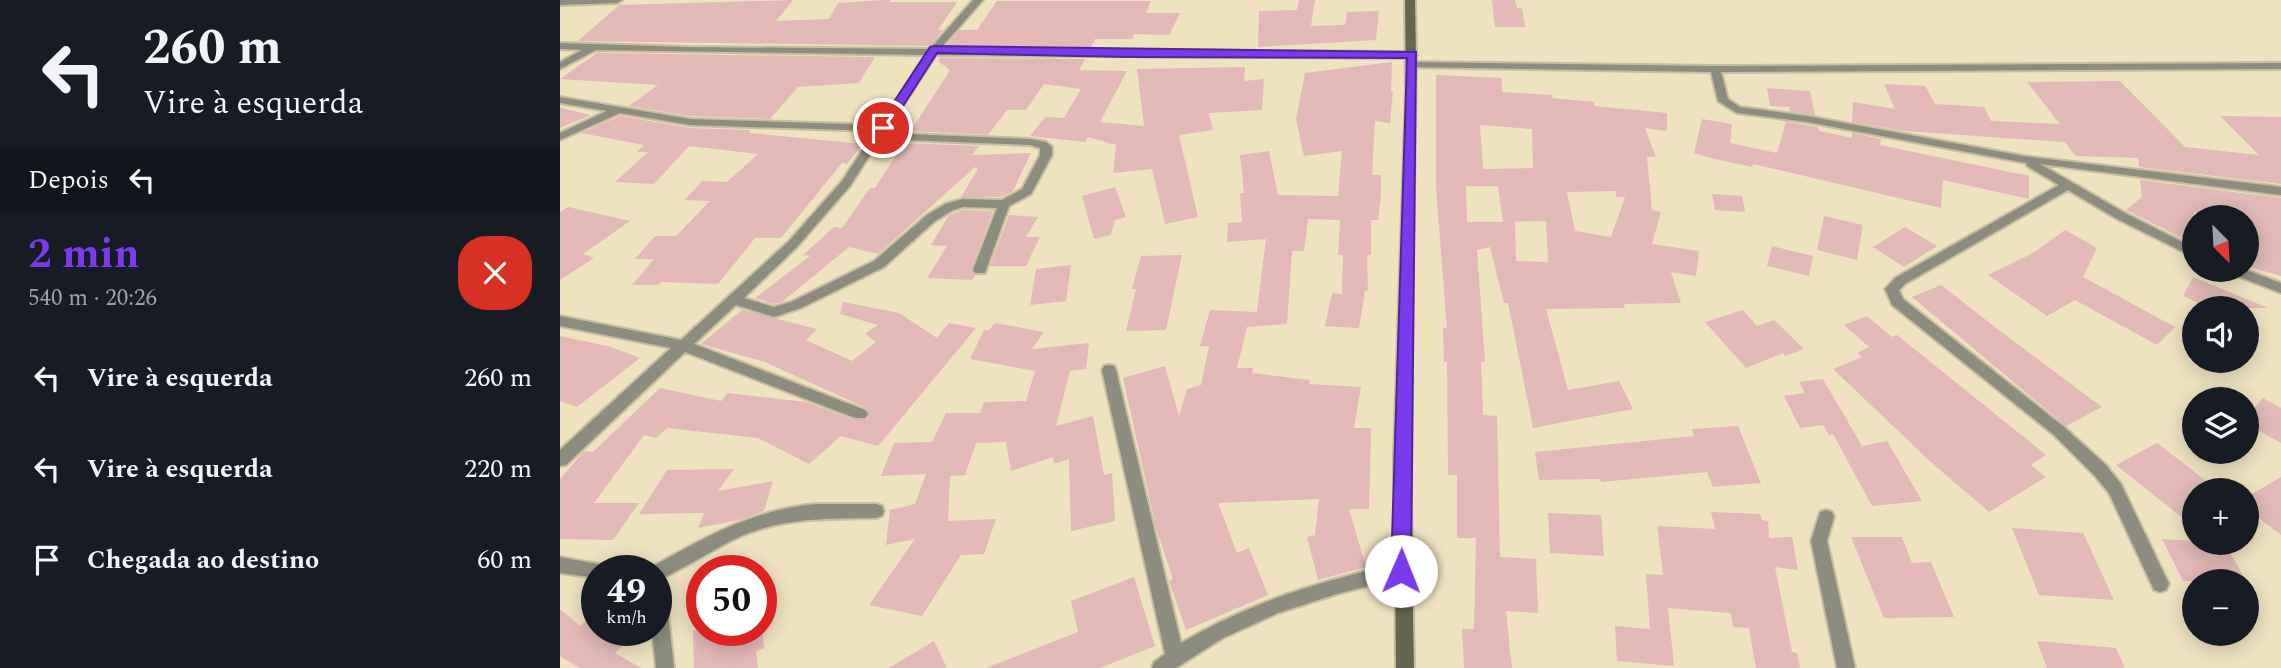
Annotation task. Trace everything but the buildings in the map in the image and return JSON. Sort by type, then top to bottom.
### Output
[{"type":"main road","points":[[1405,668],[1401,571],[1406,251],[1413,60],[1410,0]]},
{"type":"street","points":[[560,2],[617,0]]},
{"type":"street","points":[[560,460],[793,244],[846,183],[934,50],[978,0]]},
{"type":"street","points":[[560,47],[934,50],[1715,69],[2281,66]]},
{"type":"street","points":[[560,66],[593,47]]},
{"type":"street","points":[[1715,69],[1723,101],[1737,110],[1807,119],[2024,159],[2281,191]]},
{"type":"street","points":[[560,100],[690,122],[880,132],[1042,144],[1046,147],[1046,155],[1027,191],[1004,204],[962,203],[949,207],[931,218],[879,264],[796,305],[774,312],[733,299]]},
{"type":"street","points":[[560,137],[618,110]]},
{"type":"street","points":[[2024,159],[2121,216],[2182,247]]},
{"type":"street","points":[[2068,185],[1900,281],[1892,289],[1893,296],[1897,302],[2059,431],[2100,470],[2115,489],[2160,584]]},
{"type":"street","points":[[979,270],[1004,204]]},
{"type":"street","points":[[2259,280],[2281,288]]},
{"type":"street","points":[[560,321],[681,345],[860,414]]},
{"type":"street","points":[[1109,370],[1168,663],[1213,632],[1246,617],[1342,584],[1401,571]]},
{"type":"street","points":[[672,564],[747,527],[786,515],[876,510]]},
{"type":"street","points":[[1826,517],[1819,541],[1846,668]]},
{"type":"street","points":[[560,565],[581,568]]},
{"type":"street","points":[[663,646],[665,668]]},
{"type":"route","points":[[883,128],[934,50],[1412,55],[1401,571]]}]
